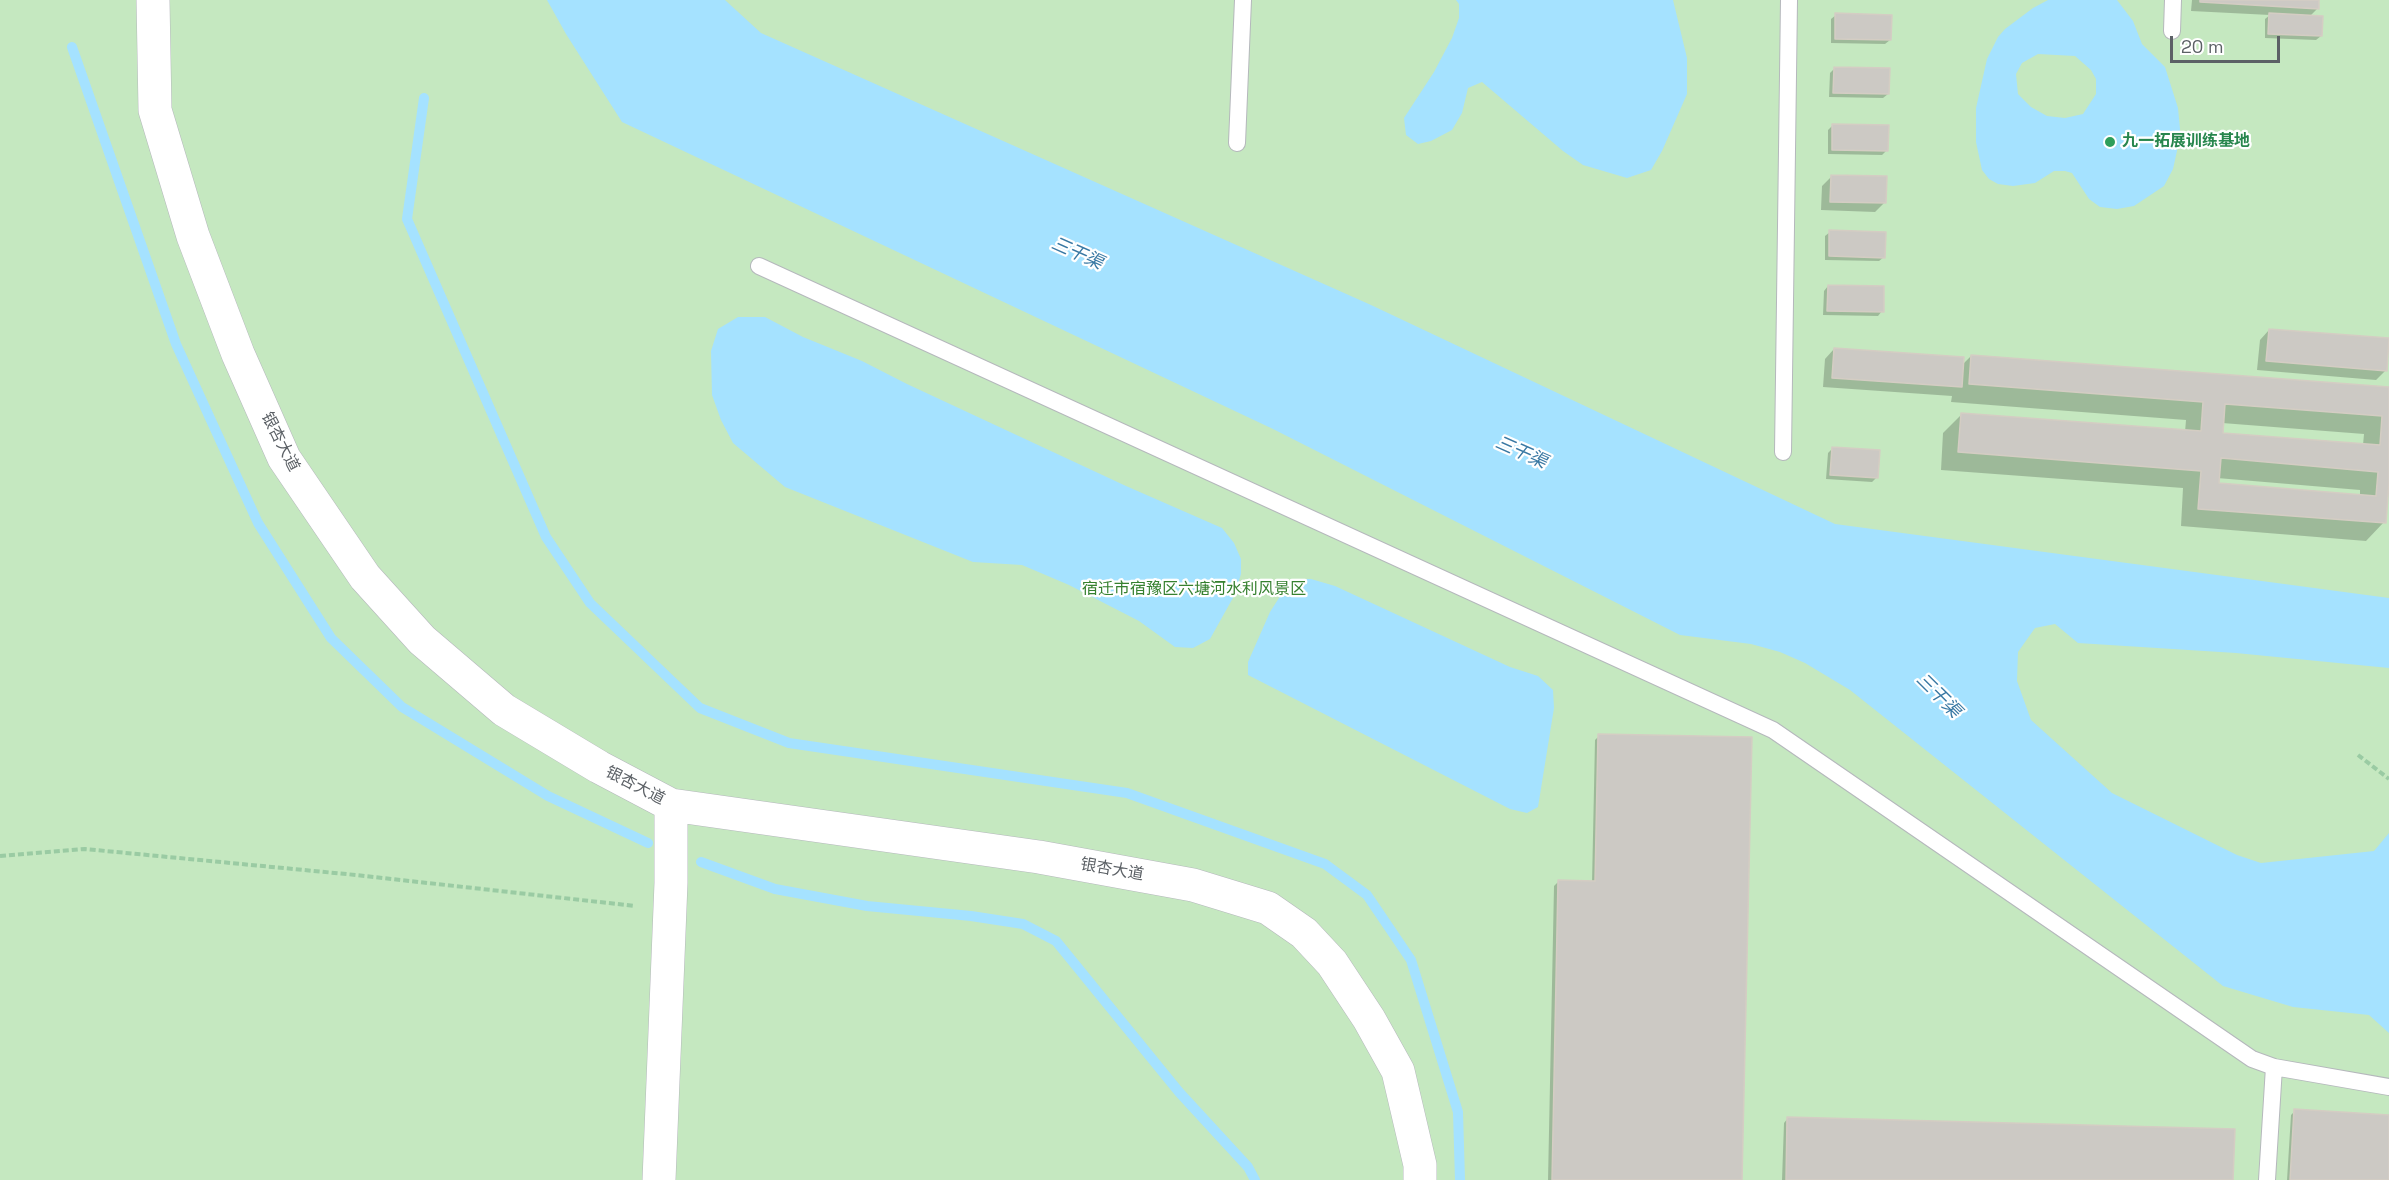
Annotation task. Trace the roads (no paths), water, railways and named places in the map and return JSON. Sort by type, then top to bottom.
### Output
[{"type":"street","name":"银杏大道","points":[[153,0],[155,110],[192,236],[238,354],[284,458],[365,577],[422,640],[504,710],[599,767],[671,805],[1050,859],[1193,885],[1268,908],[1304,933],[1332,963],[1369,1019],[1398,1071],[1420,1165],[1420,1180]]},
{"type":"street","points":[[660,1180],[670,910],[671,805]]},
{"type":"lane","points":[[1237,143],[1243,0]]},
{"type":"lane","points":[[1783,452],[1789,0]]},
{"type":"lane","points":[[2172,32],[2173,0]]},
{"type":"lane","points":[[759,266],[1773,730],[2252,1059],[2274,1067],[2389,1087]]},
{"type":"lane","points":[[2267,1180],[2274,1067]]},
{"type":"water","name":"三干渠","points":[[547,0],[725,0],[761,33],[1371,305],[1835,524],[2389,598],[2389,668],[2236,653],[2078,643],[2055,624],[2035,628],[2018,652],[2017,681],[2031,720],[2112,793],[2237,855],[2261,863],[2374,851],[2389,833],[2389,1033],[2369,1015],[2293,1007],[2223,986],[1850,690],[1805,663],[1780,652],[1751,644],[1680,635],[1273,429],[622,122]]},
{"type":"water","points":[[1456,0],[1673,0],[1687,58],[1687,94],[1662,151],[1651,170],[1627,178],[1583,165],[1563,151],[1482,82],[1468,88],[1462,113],[1452,130],[1431,141],[1418,144],[1406,135],[1404,118],[1434,72],[1452,38],[1459,18],[1459,4]]},
{"type":"water","points":[[2048,0],[2117,0],[2133,21],[2142,44],[2165,67],[2178,108],[2180,129],[2173,169],[2164,186],[2134,206],[2117,209],[2100,207],[2089,199],[2072,173],[2065,171],[2054,171],[2035,183],[2013,186],[1998,184],[1989,179],[1982,170],[1976,142],[1976,108],[1987,59],[1998,37],[2005,29]],"holes":[[[2038,54],[2075,56],[2091,70],[2096,79],[2096,94],[2083,114],[2065,118],[2047,116],[2031,107],[2018,94],[2016,74],[2022,63]]]},
{"type":"water","points":[[738,317],[765,317],[803,337],[862,361],[1126,486],[1222,528],[1234,543],[1241,559],[1241,574],[1234,596],[1210,639],[1193,648],[1175,647],[1139,621],[1069,585],[1022,565],[973,562],[785,487],[733,443],[712,395],[711,351],[718,329]]},
{"type":"water","points":[[1298,579],[1311,579],[1335,586],[1510,667],[1538,676],[1553,690],[1554,708],[1538,807],[1527,813],[1510,809],[1248,675],[1248,662],[1270,612],[1286,587]]},
{"type":"waterway","points":[[72,47],[176,344],[258,523],[331,638],[402,707],[548,796],[648,843]]},
{"type":"waterway","points":[[424,98],[407,219],[546,537],[590,603],[700,708],[789,743],[1127,793],[1325,864],[1367,895],[1411,960],[1458,1112],[1460,1180]]},
{"type":"waterway","points":[[701,862],[775,889],[867,906],[971,916],[1023,924],[1056,941],[1179,1092],[1248,1167],[1255,1180]]},
{"type":"place","name":"九一拓展训练基地","points":[[2110,142]]},
{"type":"park label","name":"宿迁市宿豫区六塘河水利风景区","points":[[1194,590]]}]
